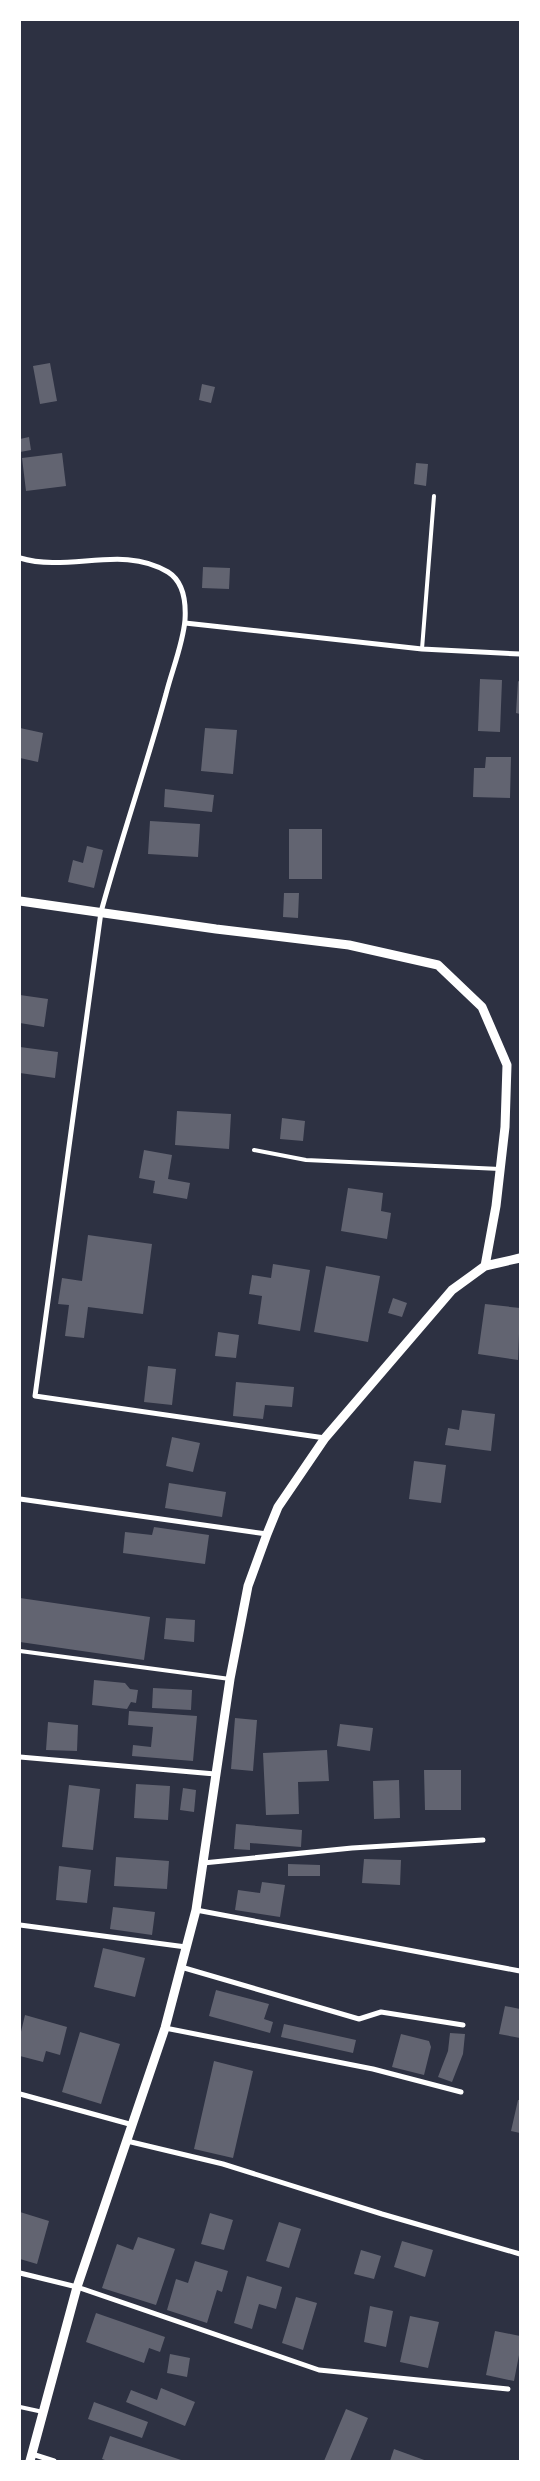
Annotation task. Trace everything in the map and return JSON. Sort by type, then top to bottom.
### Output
[{"type":"street","points":[[20,558],[34,562],[74,563],[124,558],[169,573],[181,586],[185,623],[148,761],[116,858],[101,912],[35,1396],[325,1438]]},
{"type":"street","points":[[185,623],[422,649],[520,654]]},
{"type":"street","points":[[20,901],[216,929],[349,945],[438,965],[482,1007],[507,1065],[505,1128],[485,1266]]},
{"type":"street","points":[[54,2461],[31,2457],[77,2287],[165,2028],[196,1910],[230,1680],[248,1586],[267,1534],[278,1507],[325,1438],[452,1290],[485,1266],[520,1258]]},
{"type":"street","points":[[20,1499],[267,1534]]},
{"type":"street","points":[[20,1757],[215,1774]]},
{"type":"street","points":[[203,1864],[352,1848],[483,1840]]},
{"type":"street","points":[[196,1910],[520,1971]]},
{"type":"street","points":[[20,1925],[186,1947]]},
{"type":"street","points":[[181,1967],[359,2019],[381,2012],[463,2025]]},
{"type":"street","points":[[165,2028],[373,2069],[461,2092]]},
{"type":"street","points":[[20,2094],[133,2125]]},
{"type":"street","points":[[127,2141],[223,2164],[382,2214],[520,2254]]},
{"type":"street","points":[[20,2273],[77,2287],[319,2370],[508,2389]]},
{"type":"lane","points":[[422,649],[434,496]]},
{"type":"lane","points":[[254,1150],[306,1160],[500,1169]]},
{"type":"lane","points":[[20,1651],[230,1680]]},
{"type":"lane","points":[[20,2408],[43,2412]]},
{"type":"building","points":[[50,363],[57,401],[40,404],[33,366]]},
{"type":"building","points":[[202,384],[215,387],[211,403],[199,400]]},
{"type":"building","points":[[29,437],[31,450],[20,452],[20,439]]},
{"type":"building","points":[[62,453],[66,486],[26,491],[22,458]]},
{"type":"building","points":[[416,463],[428,464],[426,486],[414,484]]},
{"type":"building","points":[[203,567],[230,568],[229,589],[202,588]]},
{"type":"building","points":[[480,679],[502,680],[500,732],[478,731]]},
{"type":"building","points":[[518,681],[520,682],[520,714],[516,713]]},
{"type":"building","points":[[20,728],[43,733],[38,762],[20,758]]},
{"type":"building","points":[[205,728],[237,730],[233,774],[201,771]]},
{"type":"building","points":[[486,757],[511,757],[510,798],[473,797],[474,768],[485,768]]},
{"type":"building","points":[[165,789],[214,795],[212,812],[164,807]]},
{"type":"building","points":[[150,821],[200,824],[198,857],[148,854]]},
{"type":"building","points":[[289,829],[322,829],[322,879],[289,879]]},
{"type":"building","points":[[87,846],[103,850],[94,888],[68,882],[73,860],[83,863]]},
{"type":"building","points":[[284,893],[299,893],[298,918],[283,917]]},
{"type":"building","points":[[20,995],[48,999],[44,1027],[20,1023]]},
{"type":"building","points":[[20,1047],[58,1052],[55,1078],[20,1073]]},
{"type":"building","points":[[177,1111],[231,1114],[229,1149],[175,1145]]},
{"type":"building","points":[[282,1118],[305,1121],[303,1141],[280,1139]]},
{"type":"building","points":[[144,1150],[172,1155],[168,1179],[190,1183],[187,1199],[153,1193],[155,1181],[139,1178]]},
{"type":"building","points":[[348,1188],[383,1193],[381,1211],[391,1213],[387,1239],[341,1231]]},
{"type":"building","points":[[88,1235],[152,1244],[143,1314],[88,1307],[84,1338],[65,1336],[69,1305],[58,1304],[62,1278],[82,1281]]},
{"type":"building","points":[[273,1264],[310,1270],[300,1331],[258,1324],[262,1296],[249,1294],[252,1275],[271,1278]]},
{"type":"building","points":[[326,1266],[380,1276],[368,1342],[314,1332]]},
{"type":"building","points":[[393,1298],[407,1303],[402,1317],[388,1313]]},
{"type":"building","points":[[485,1304],[520,1308],[518,1360],[478,1354]]},
{"type":"building","points":[[218,1332],[239,1335],[236,1358],[215,1356]]},
{"type":"building","points":[[148,1366],[176,1369],[172,1405],[144,1402]]},
{"type":"building","points":[[236,1382],[294,1387],[292,1407],[265,1405],[263,1419],[233,1416]]},
{"type":"building","points":[[462,1410],[495,1414],[491,1451],[445,1445],[448,1428],[459,1430]]},
{"type":"building","points":[[172,1437],[200,1443],[193,1472],[166,1466]]},
{"type":"building","points":[[414,1461],[446,1465],[441,1503],[409,1499]]},
{"type":"building","points":[[169,1483],[226,1492],[222,1517],[165,1508]]},
{"type":"building","points":[[154,1527],[209,1535],[205,1564],[123,1553],[125,1532],[152,1535]]},
{"type":"building","points":[[20,1598],[150,1617],[144,1660],[20,1642]]},
{"type":"building","points":[[166,1618],[195,1620],[194,1642],[164,1639]]},
{"type":"building","points":[[94,1680],[125,1683],[130,1689],[138,1690],[136,1703],[131,1702],[127,1709],[92,1705]]},
{"type":"building","points":[[153,1688],[192,1690],[191,1710],[152,1708]]},
{"type":"building","points":[[129,1711],[197,1716],[193,1761],[132,1756],[133,1745],[151,1747],[153,1727],[128,1725]]},
{"type":"building","points":[[235,1718],[257,1720],[253,1771],[231,1769]]},
{"type":"building","points":[[48,1722],[78,1725],[77,1751],[46,1750]]},
{"type":"building","points":[[340,1724],[373,1728],[370,1751],[337,1746]]},
{"type":"building","points":[[327,1750],[329,1781],[298,1782],[299,1814],[266,1815],[263,1753]]},
{"type":"building","points":[[424,1770],[461,1770],[461,1810],[425,1810]]},
{"type":"building","points":[[399,1780],[400,1818],[374,1819],[373,1781]]},
{"type":"building","points":[[136,1784],[170,1786],[168,1820],[134,1818]]},
{"type":"building","points":[[69,1785],[100,1789],[93,1850],[62,1847]]},
{"type":"building","points":[[183,1788],[196,1790],[194,1812],[180,1810]]},
{"type":"building","points":[[236,1824],[302,1830],[301,1847],[250,1843],[250,1850],[234,1849]]},
{"type":"building","points":[[116,1857],[169,1861],[167,1889],[114,1886]]},
{"type":"building","points":[[364,1859],[401,1860],[400,1885],[362,1883]]},
{"type":"building","points":[[288,1864],[320,1865],[320,1876],[288,1876]]},
{"type":"building","points":[[59,1866],[91,1870],[87,1903],[56,1900]]},
{"type":"building","points":[[262,1882],[285,1885],[280,1917],[235,1910],[238,1890],[260,1893]]},
{"type":"building","points":[[113,1907],[155,1912],[152,1935],[110,1929]]},
{"type":"building","points":[[103,1948],[145,1958],[135,1997],[94,1987]]},
{"type":"building","points":[[216,1990],[269,2004],[264,2019],[273,2022],[270,2033],[209,2016]]},
{"type":"building","points":[[505,2006],[520,2009],[520,2038],[499,2034]]},
{"type":"building","points":[[25,2015],[67,2027],[60,2055],[46,2051],[43,2062],[20,2056],[20,2036]]},
{"type":"building","points":[[284,2024],[356,2040],[353,2053],[281,2037]]},
{"type":"building","points":[[80,2032],[120,2044],[101,2104],[62,2092]]},
{"type":"building","points":[[450,2033],[465,2034],[463,2054],[452,2082],[438,2077],[448,2051]]},
{"type":"building","points":[[401,2034],[429,2041],[431,2047],[424,2075],[392,2067]]},
{"type":"building","points":[[214,2061],[253,2071],[233,2158],[194,2149]]},
{"type":"building","points":[[518,2100],[520,2100],[520,2133],[511,2131]]},
{"type":"building","points":[[20,2212],[49,2221],[37,2264],[20,2259]]},
{"type":"building","points":[[210,2213],[233,2220],[224,2250],[201,2244]]},
{"type":"building","points":[[279,2222],[301,2229],[289,2268],[266,2261]]},
{"type":"building","points":[[138,2237],[175,2249],[156,2305],[102,2288],[117,2244],[133,2250]]},
{"type":"building","points":[[402,2241],[433,2250],[425,2277],[394,2267]]},
{"type":"building","points":[[361,2250],[381,2256],[374,2279],[354,2274]]},
{"type":"building","points":[[195,2261],[228,2271],[222,2292],[217,2290],[207,2323],[167,2310],[176,2279],[188,2283]]},
{"type":"building","points":[[247,2276],[282,2287],[276,2309],[259,2304],[252,2329],[234,2323]]},
{"type":"building","points":[[296,2297],[317,2303],[303,2350],[282,2343]]},
{"type":"building","points":[[370,2306],[393,2311],[386,2347],[364,2342]]},
{"type":"building","points":[[96,2313],[165,2337],[160,2352],[149,2348],[144,2363],[86,2342]]},
{"type":"building","points":[[410,2316],[439,2322],[428,2368],[400,2362]]},
{"type":"building","points":[[495,2331],[520,2336],[520,2350],[514,2381],[486,2375]]},
{"type":"building","points":[[170,2354],[190,2358],[187,2377],[167,2373]]},
{"type":"building","points":[[161,2388],[195,2402],[185,2426],[126,2402],[131,2390],[157,2400]]},
{"type":"building","points":[[94,2402],[148,2422],[142,2438],[88,2419]]},
{"type":"building","points":[[346,2409],[368,2418],[350,2461],[324,2461]]},
{"type":"building","points":[[110,2436],[184,2461],[108,2461],[102,2459]]},
{"type":"building","points":[[394,2449],[427,2461],[390,2461]]}]
